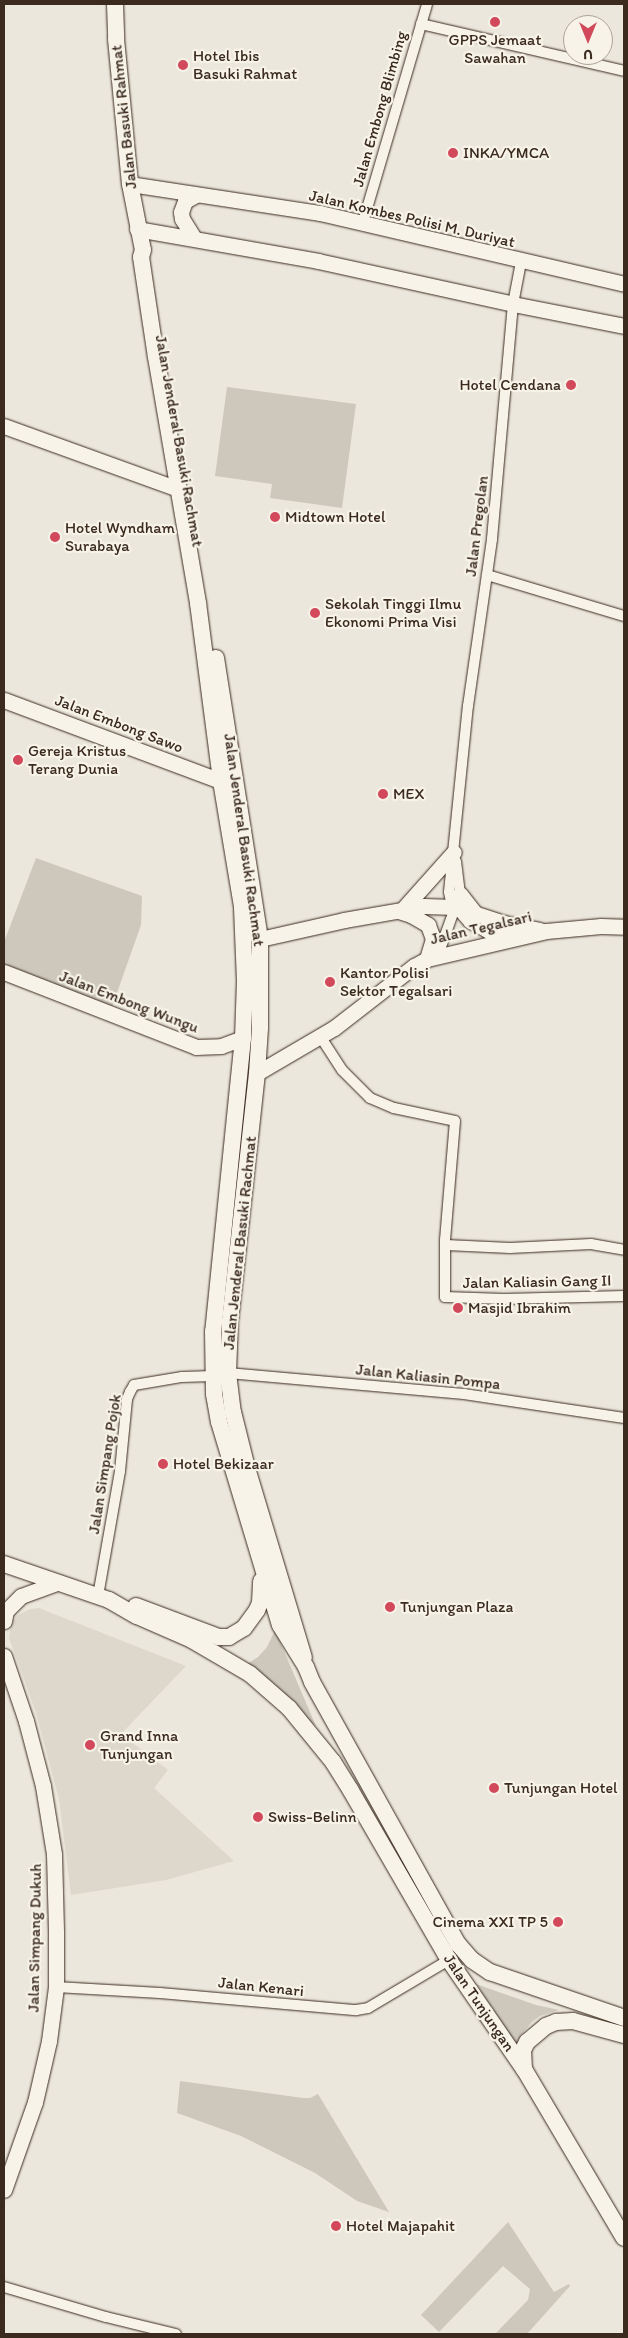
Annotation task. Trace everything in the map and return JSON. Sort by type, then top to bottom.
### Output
[{"type":"main road","name":"Jalan Basuki Rahmat","points":[[115,4],[116,38],[130,184],[137,229]]},
{"type":"main road","name":"Jalan Jenderal Basuki Rachmat","points":[[137,229],[143,250],[148,256],[163,357],[202,565],[260,939],[260,1028],[257,1073],[230,1321],[220,1374],[233,1412],[247,1468],[301,1640],[306,1667]]},
{"type":"main road","name":"Jalan Jenderal Basuki Rachmat","points":[[143,250],[141,257],[143,272],[203,637],[221,782],[242,907],[245,981],[243,1038],[214,1303],[220,1374],[218,1422],[261,1566]]},
{"type":"main road","points":[[4,1564],[103,1598],[136,1605],[219,1637],[229,1637],[244,1628],[257,1610],[262,1592],[261,1566]]},
{"type":"main road","name":"Jalan Tunjungan","points":[[261,1566],[280,1625],[306,1667],[312,1682],[458,1944],[472,1960],[490,1972],[624,2018]]},
{"type":"main road","name":"Jalan Tunjungan","points":[[103,1598],[137,1616],[192,1640],[230,1661],[250,1674],[290,1708],[333,1762],[450,1960],[524,2069],[624,2238]]},
{"type":"main road","points":[[524,2069],[523,2050],[526,2042],[546,2026],[556,2022],[573,2021],[624,2034]]},
{"type":"street","name":"Jalan Embong Blimbing","points":[[363,222],[427,4]]},
{"type":"street","points":[[421,24],[624,71]]},
{"type":"street","name":"Jalan Kombes Polisi M. Duriyat","points":[[130,184],[320,213],[521,262],[624,284]]},
{"type":"street","points":[[194,238],[182,220],[181,212],[185,201],[196,195]]},
{"type":"street","points":[[137,229],[318,261],[513,304],[624,326]]},
{"type":"street","name":"Jalan Pregolan","points":[[457,900],[451,902],[449,892],[468,706],[487,575],[507,385],[513,304],[521,262]]},
{"type":"street","points":[[4,426],[178,489]]},
{"type":"street","points":[[487,575],[624,616]]},
{"type":"street","name":"Jalan Embong Sawo","points":[[4,700],[221,782]]},
{"type":"street","points":[[432,957],[433,939],[428,925],[412,915],[399,910],[454,852]]},
{"type":"street","points":[[457,900],[469,923],[487,933],[503,936],[601,926],[624,927]]},
{"type":"street","points":[[432,957],[457,900]]},
{"type":"street","name":"Jalan Tegalsari","points":[[260,939],[457,900],[475,913],[504,923],[546,931]]},
{"type":"street","name":"Jalan Tegalsari","points":[[257,1073],[320,1036],[414,966],[432,957],[546,931]]},
{"type":"street","name":"Jalan Embong Wungu","points":[[4,972],[196,1047],[221,1046],[243,1038]]},
{"type":"street","points":[[320,1036],[342,1070],[370,1098],[394,1108],[455,1121],[446,1245],[510,1248],[591,1244],[624,1250]]},
{"type":"street","name":"Jalan Kaliasin Gang II","points":[[446,1245],[445,1297],[504,1299],[624,1296]]},
{"type":"street","name":"Jalan Kaliasin Pompa","points":[[220,1374],[470,1395],[624,1418]]},
{"type":"street","name":"Jalan Simpang Pojok","points":[[103,1598],[120,1471],[127,1399],[130,1392],[134,1385],[182,1377],[220,1374]]},
{"type":"street","points":[[4,1621],[6,1611],[22,1596],[57,1583]]},
{"type":"street","name":"Jalan Simpang Dukuh","points":[[4,1656],[26,1721],[43,1786],[56,1884],[56,1987],[49,2041],[35,2102],[4,2190]]},
{"type":"street","name":"Jalan Kenari","points":[[56,1987],[170,1994],[356,2010],[368,2008],[450,1960]]},
{"type":"street","points":[[4,2288],[106,2317],[176,2334]]},
{"type":"shaded area","points":[[227,387],[356,404],[342,508],[270,498],[272,484],[215,476]]},
{"type":"shaded area","points":[[36,858],[142,896],[141,925],[112,1007],[4,966],[4,942]]},
{"type":"shaded area","name":"Grand Inna Tunjungan","points":[[39,1608],[186,1666],[121,1734],[168,1770],[154,1788],[234,1861],[166,1880],[71,1895],[59,1799],[36,1713],[9,1638],[11,1625],[18,1615],[30,1609]]},
{"type":"shaded area","points":[[275,1630],[316,1726],[244,1666],[258,1657],[267,1647]]},
{"type":"shaded area","points":[[470,1982],[536,2005],[559,2010],[540,2016],[532,2022],[521,2035],[515,2048]]},
{"type":"shaded area","points":[[180,2081],[303,2098],[310,2098],[318,2094],[389,2212],[357,2201],[315,2173],[241,2136],[177,2113]]},
{"type":"shaded area","points":[[508,2222],[554,2292],[569,2284],[570,2286],[527,2334],[495,2334],[528,2300],[530,2289],[503,2266],[439,2332],[421,2315]]},
{"type":"place","name":"GPPS Jemaat Sawahan","points":[[495,22]]},
{"type":"place","name":"Hotel Ibis Basuki Rahmat","points":[[183,65]]},
{"type":"place","name":"INKA/YMCA","points":[[453,153]]},
{"type":"place","name":"Hotel Cendana","points":[[571,385]]},
{"type":"place","name":"Midtown Hotel","points":[[275,517]]},
{"type":"place","name":"Hotel Wyndham Surabaya","points":[[55,537]]},
{"type":"place","name":"Sekolah Tinggi Ilmu Ekonomi Prima Visi","points":[[315,613]]},
{"type":"place","name":"Gereja Kristus Terang Dunia","points":[[18,760]]},
{"type":"place","name":"MEX","points":[[383,794]]},
{"type":"place","name":"Kantor Polisi Sektor Tegalsari","points":[[330,982]]},
{"type":"place","name":"Masjid Ibrahim","points":[[458,1308]]},
{"type":"place","name":"Hotel Bekizaar","points":[[163,1464]]},
{"type":"place","name":"Tunjungan Plaza","points":[[390,1607]]},
{"type":"place","name":"Grand Inna Tunjungan","points":[[90,1745]]},
{"type":"place","name":"Tunjungan Hotel","points":[[494,1788]]},
{"type":"place","name":"Swiss-Belinn","points":[[258,1817]]},
{"type":"place","name":"Cinema XXI TP 5","points":[[558,1922]]},
{"type":"place","name":"Hotel Majapahit","points":[[336,2226]]}]
